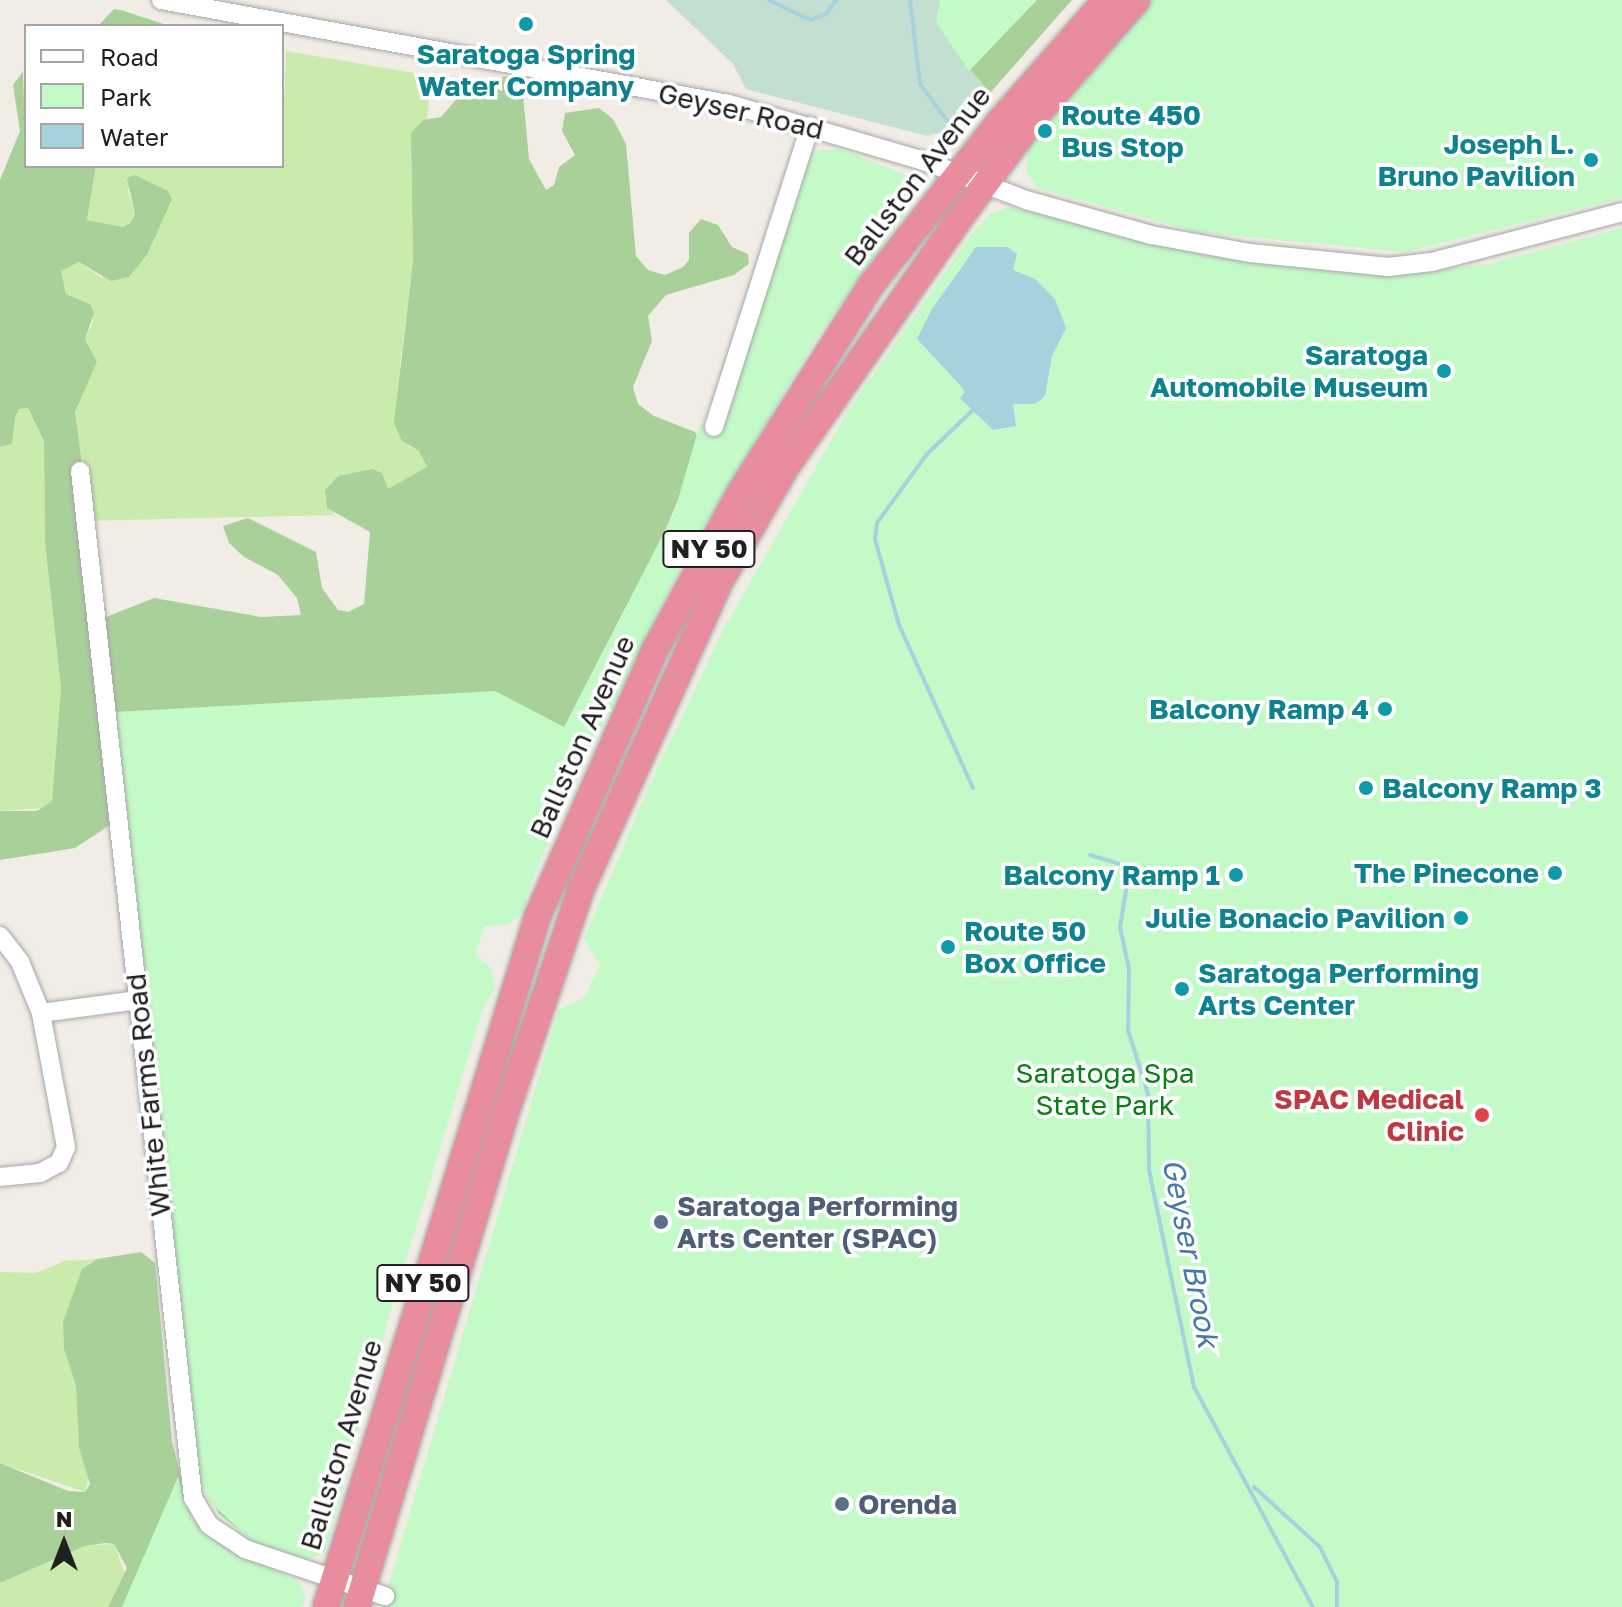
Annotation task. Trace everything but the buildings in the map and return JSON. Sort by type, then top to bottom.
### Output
[{"type":"highway","name":"Ballston Avenue","points":[[326,1607],[538,915],[656,648],[741,491],[871,285],[959,174],[1106,0]]},
{"type":"highway","name":"Ballston Avenue","points":[[369,1596],[553,970],[649,731],[719,583],[786,467],[984,184],[1137,0]]},
{"type":"street","name":"Geyser Road","points":[[161,0],[729,104],[810,126],[1151,235],[1250,253],[1388,267],[1432,262],[1622,212]]},
{"type":"street","points":[[714,427],[810,126]]},
{"type":"street","name":"White Farms Road","points":[[80,471],[193,1498],[209,1525],[245,1549],[335,1577],[369,1596]]},
{"type":"street","points":[[0,936],[20,962],[41,1013],[66,1147],[59,1163],[40,1173],[0,1177]]},
{"type":"street","points":[[41,1013],[138,1000]]},
{"type":"green space","points":[[666,0],[957,0],[966,65],[990,93],[948,130],[927,136],[746,89],[733,64]]},
{"type":"green space","points":[[940,0],[1037,0],[969,71],[936,22]]},
{"type":"green space","points":[[957,0],[1072,0],[990,93],[966,65]]},
{"type":"green space","points":[[1154,0],[1622,0],[1622,198],[1406,252],[1197,232],[1037,188],[1026,170],[1028,148]]},
{"type":"green space","points":[[114,9],[164,24],[100,24]]},
{"type":"green space","points":[[286,51],[432,76],[427,119],[411,133],[413,261],[400,364],[409,447],[419,450],[427,467],[388,490],[331,482],[325,499],[334,515],[82,521],[75,412],[97,362],[85,339],[93,322],[90,304],[66,294],[61,271],[79,262],[102,278],[172,199],[127,188],[135,215],[130,223],[123,227],[87,220],[96,168],[284,168]]},
{"type":"green space","points":[[23,71],[24,168],[96,168],[87,220],[123,227],[130,223],[135,215],[127,178],[135,175],[168,191],[172,199],[147,255],[129,277],[111,281],[79,262],[61,271],[66,294],[90,304],[94,313],[85,339],[97,362],[75,412],[81,457],[80,558],[93,617],[101,619],[154,598],[261,617],[301,615],[297,598],[278,575],[244,557],[229,543],[223,526],[248,518],[316,552],[322,588],[338,610],[348,612],[364,604],[370,532],[327,508],[325,490],[338,476],[373,469],[382,473],[388,489],[427,467],[419,451],[402,441],[394,423],[413,261],[411,133],[423,120],[441,117],[469,84],[507,76],[522,84],[529,159],[546,190],[554,185],[559,167],[575,155],[562,131],[565,113],[599,108],[613,119],[626,144],[636,256],[648,270],[665,275],[683,267],[689,260],[689,233],[701,219],[718,225],[732,247],[748,254],[749,264],[734,275],[666,295],[648,316],[652,341],[633,387],[638,404],[654,416],[695,432],[699,440],[681,493],[583,725],[547,732],[243,1533],[219,1514],[198,1471],[113,823],[75,848],[0,860],[0,811],[37,811],[52,801],[61,689],[45,542],[44,441],[28,408],[19,409],[15,418],[12,444],[0,447],[0,180],[20,131],[13,85]]},
{"type":"green space","points":[[840,149],[911,177],[914,190],[906,211],[816,339],[684,560],[588,755],[535,872],[522,914],[507,925],[485,926],[475,954],[492,969],[495,989],[483,1009],[392,1306],[325,1553],[307,1560],[280,1554],[249,1539],[209,1501],[194,1456],[115,712],[495,691],[564,727],[674,513],[700,424],[723,428],[809,160],[818,150]]},
{"type":"green space","name":"Saratoga Spa State Park","points":[[1009,207],[1194,251],[1395,276],[1488,264],[1622,228],[1622,1607],[382,1607],[559,1009],[584,998],[600,965],[584,939],[650,784],[723,630],[848,411],[974,231],[991,213]]},
{"type":"green space","points":[[28,408],[44,441],[45,542],[61,689],[58,746],[52,801],[46,808],[0,811],[0,447],[12,444],[19,409]]},
{"type":"green space","points":[[141,1252],[155,1263],[172,1441],[192,1522],[302,1607],[108,1607],[127,1568],[114,1544],[105,1543],[85,1546],[0,1583],[0,1463],[68,1491],[85,1492],[90,1484],[79,1448],[76,1386],[64,1349],[63,1322],[82,1269],[97,1259]]},
{"type":"green space","points":[[97,1259],[88,1263],[63,1322],[64,1349],[76,1386],[79,1448],[89,1475],[85,1492],[0,1463],[0,1272],[36,1273],[64,1261]]},
{"type":"green space","points":[[178,1477],[191,1519],[237,1551],[299,1582],[306,1597],[302,1607],[122,1607]]},
{"type":"green space","points":[[114,1544],[126,1577],[108,1607],[0,1607],[0,1583],[85,1546]]},
{"type":"water","points":[[976,247],[1007,247],[1017,254],[1013,270],[1035,279],[1055,299],[1066,328],[1052,356],[1045,396],[1035,404],[1013,404],[1016,426],[993,430],[960,398],[965,392],[960,385],[917,339],[932,309]]},
{"type":"waterway","name":"Geyser Brook","points":[[769,0],[810,20],[826,14],[836,0]]},
{"type":"waterway","name":"Geyser Brook","points":[[910,0],[920,84],[949,123]]},
{"type":"waterway","name":"Geyser Brook","points":[[973,788],[899,625],[875,539],[877,523],[927,454],[976,407]]},
{"type":"waterway","name":"Geyser Brook","points":[[1090,855],[1130,867],[1120,927],[1129,969],[1128,1030],[1148,1094],[1149,1170],[1194,1387],[1313,1607]]},
{"type":"waterway","name":"Geyser Brook","points":[[1254,1487],[1320,1547],[1337,1582],[1337,1607]]},
{"type":"place","name":"Saratoga Spring Water Company","points":[[526,24]]},
{"type":"place","name":"Route 450 Bus Stop","points":[[1045,131]]},
{"type":"place","name":"Joseph L. Bruno Pavilion","points":[[1591,160]]},
{"type":"place","name":"Saratoga Automobile Museum","points":[[1444,371]]},
{"type":"place","name":"Balcony Ramp 4","points":[[1385,709]]},
{"type":"place","name":"Balcony Ramp 3","points":[[1366,788]]},
{"type":"place","name":"The Pinecone","points":[[1555,873]]},
{"type":"place","name":"Balcony Ramp 1","points":[[1236,875]]},
{"type":"place","name":"Julie Bonacio Pavilion","points":[[1461,918]]},
{"type":"place","name":"Route 50 Box Office","points":[[948,947]]},
{"type":"place","name":"Saratoga Performing Arts Center","points":[[1182,989]]},
{"type":"place","name":"SPAC Medical Clinic","points":[[1482,1115]]},
{"type":"place","name":"Saratoga Performing Arts Center (SPAC)","points":[[661,1222]]},
{"type":"place","name":"Orenda","points":[[842,1504]]}]
